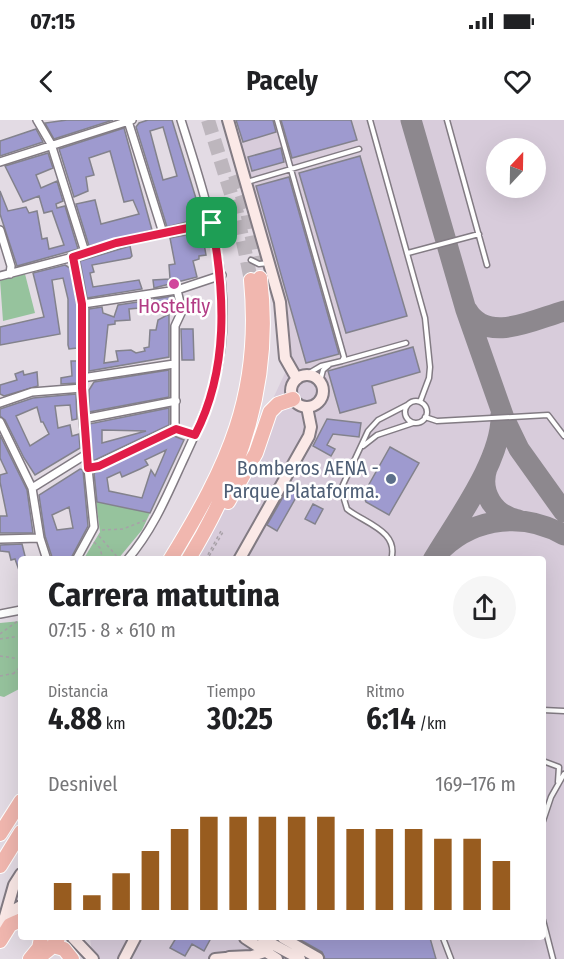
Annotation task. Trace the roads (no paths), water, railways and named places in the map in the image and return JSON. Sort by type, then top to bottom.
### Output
[{"type":"highway","points":[[172,556],[228,455],[245,404],[254,330],[256,279],[264,329],[255,407],[235,470],[190,556]]},
{"type":"highway","points":[[199,542],[213,527],[256,453],[270,412],[278,404],[294,399]]},
{"type":"highway","points":[[166,556],[184,536]]},
{"type":"highway","points":[[0,834],[18,806]]},
{"type":"highway","points":[[0,866],[18,837]]},
{"type":"highway","points":[[0,941],[10,925],[18,921]]},
{"type":"highway","points":[[30,959],[39,948],[41,940]]},
{"type":"highway","points":[[37,959],[55,942],[64,948],[72,959]]},
{"type":"street","points":[[37,120],[51,144],[85,252]]},
{"type":"street","points":[[130,556],[154,521],[195,435],[216,378],[222,325],[222,275],[212,223],[181,120]]},
{"type":"street","points":[[228,120],[280,302],[285,357],[300,377],[315,378],[320,382],[323,391],[320,400],[307,407]]},
{"type":"street","points":[[0,162],[127,121],[163,233]]},
{"type":"street","points":[[0,276],[85,252],[212,223]]},
{"type":"street","points":[[0,230],[11,266],[10,274]]},
{"type":"street","points":[[73,257],[82,304],[83,419],[96,530],[79,556]]},
{"type":"street","points":[[82,304],[177,290],[222,275]]},
{"type":"street","points":[[176,429],[175,326],[182,311],[177,290]]},
{"type":"street","points":[[82,378],[174,364]]},
{"type":"street","points":[[241,556],[309,436],[311,427],[307,407],[294,399],[292,388],[300,377]]},
{"type":"street","points":[[0,403],[32,393],[82,388]]},
{"type":"street","points":[[83,419],[176,401]]},
{"type":"street","points":[[0,422],[32,488],[40,538],[46,556]]},
{"type":"street","points":[[88,468],[99,466],[176,429],[195,435]]},
{"type":"street","points":[[32,488],[86,455]]},
{"type":"street","points":[[0,539],[40,538]]},
{"type":"street","points":[[0,614],[18,611]]},
{"type":"street","points":[[1,930],[14,885],[18,879]]},
{"type":"street","points":[[1,930],[10,912],[18,908]]},
{"type":"street","points":[[75,940],[93,959]]},
{"type":"street","points":[[285,940],[298,954]]},
{"type":"street","points":[[124,959],[133,942]]},
{"type":"street","points":[[265,942],[298,954],[318,958]]},
{"type":"street","points":[[215,959],[252,956],[265,942]]},
{"type":"street","points":[[265,942],[277,959]]},
{"type":"street","points":[[229,957],[247,959]]},
{"type":"lane","points":[[277,120],[344,357],[342,361]]},
{"type":"lane","points":[[370,120],[425,318],[430,367],[429,378],[420,402]]},
{"type":"lane","points":[[447,120],[487,265]]},
{"type":"lane","points":[[247,183],[359,149]]},
{"type":"lane","points":[[408,253],[479,234]]},
{"type":"lane","points":[[251,260],[259,264],[269,263]]},
{"type":"lane","points":[[300,377],[321,366],[406,343]]},
{"type":"lane","points":[[320,382],[323,369],[329,365]]},
{"type":"lane","points":[[363,447],[377,435],[420,422],[425,417],[426,410],[420,402],[413,401],[378,420],[368,431],[363,447],[343,482],[341,496],[347,509],[386,534],[392,548],[391,556]]},
{"type":"lane","points":[[407,405],[405,415],[413,423]]},
{"type":"lane","points":[[425,417],[437,422],[548,415],[564,436]]},
{"type":"lane","points":[[546,710],[564,711]]},
{"type":"lane","points":[[546,762],[559,767],[556,787]]},
{"type":"lane","points":[[546,813],[556,787],[564,774]]},
{"type":"lane","points":[[546,932],[553,959]]},
{"type":"lane","points":[[444,940],[451,959]]},
{"type":"lane","points":[[298,954],[311,959]]},
{"type":"tunnel","points":[[208,120],[237,213],[251,280]]},
{"type":"tunnel","points":[[235,175],[247,211],[257,264]]},
{"type":"place","name":"Hostelfly","points":[[174,284]]},
{"type":"place","name":"Bomberos AENA - Parque Plataforma.","points":[[391,479]]}]
